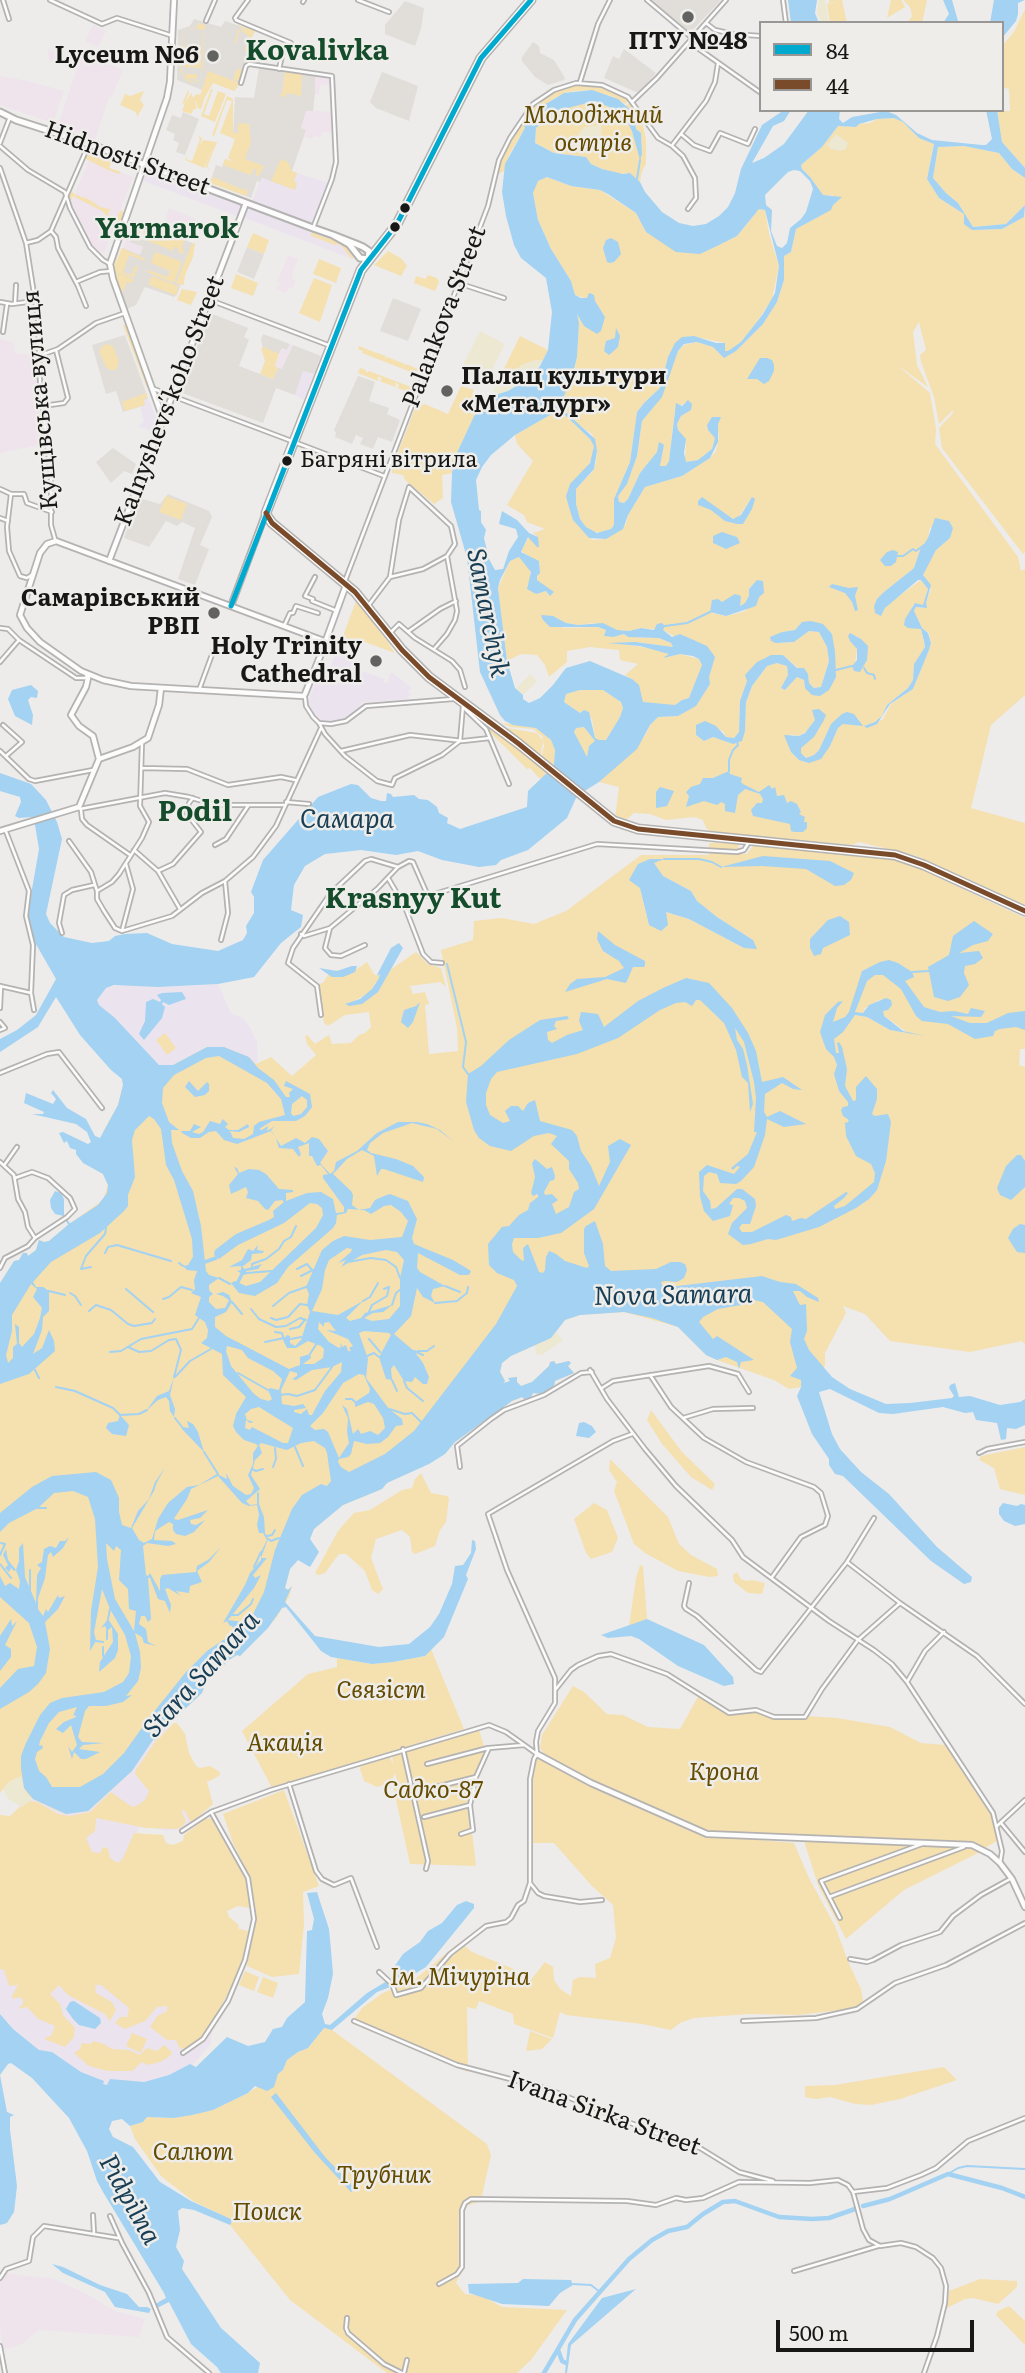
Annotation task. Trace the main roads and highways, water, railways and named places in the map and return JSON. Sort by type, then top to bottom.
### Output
[{"type":"highway","points":[[526,3],[481,58],[397,224],[368,259],[357,280],[266,513],[272,523],[345,582],[419,668],[459,696],[464,705],[606,816],[632,827],[874,852],[908,858],[1025,911]]},
{"type":"main road","name":"Hidnosti Street","points":[[0,112],[10,117],[93,146],[333,235],[356,244],[369,251],[368,259],[362,260],[349,244],[333,235]]},
{"type":"main road","name":"Hidnosti Street","points":[[333,235],[354,252],[357,280]]},
{"type":"main road","name":"Hidnosti Street","points":[[356,244],[370,246],[386,240]]},
{"type":"water","points":[[788,0],[817,0],[815,13],[818,21],[791,21]]},
{"type":"water","points":[[943,0],[952,0],[958,21],[944,21],[949,14]]},
{"type":"water","points":[[994,0],[1025,0],[1018,3],[1016,21],[1004,36],[1004,21],[990,21]]},
{"type":"water","name":"Самара","points":[[592,90],[618,99],[633,112],[636,129],[641,133],[640,160],[632,131],[625,118],[614,109],[595,101],[556,111],[536,128],[535,143],[554,153],[586,157],[591,164],[602,169],[630,173],[662,212],[679,223],[693,226],[706,224],[728,207],[741,169],[762,125],[781,112],[790,112],[784,121],[773,126],[752,163],[784,144],[808,112],[840,112],[839,119],[843,123],[852,117],[888,112],[896,115],[917,133],[932,140],[986,145],[992,139],[986,112],[997,112],[1002,142],[1025,168],[1025,178],[1012,169],[999,153],[964,146],[938,147],[933,178],[958,203],[973,227],[1006,224],[1025,205],[1024,217],[1002,229],[972,230],[964,224],[964,214],[939,198],[927,179],[934,144],[919,138],[903,122],[894,118],[877,119],[856,127],[838,126],[822,147],[801,165],[823,195],[842,197],[831,210],[796,229],[791,252],[784,256],[784,280],[777,302],[763,324],[736,351],[724,358],[713,347],[697,342],[684,344],[678,351],[662,397],[642,421],[637,456],[627,484],[618,496],[619,502],[624,503],[628,499],[640,473],[657,452],[659,442],[664,445],[660,466],[666,466],[669,461],[676,403],[682,406],[688,400],[692,404],[691,410],[681,416],[677,424],[678,430],[686,439],[686,462],[698,460],[712,449],[715,438],[707,425],[712,417],[721,417],[718,424],[718,442],[710,458],[682,476],[645,487],[623,529],[606,539],[589,538],[573,520],[566,496],[570,484],[590,463],[594,446],[563,413],[550,415],[515,435],[491,455],[482,467],[476,480],[479,510],[486,530],[484,538],[489,559],[495,570],[503,569],[509,551],[518,537],[516,529],[499,524],[502,511],[538,537],[539,547],[528,537],[521,552],[539,561],[540,573],[537,580],[554,592],[550,596],[546,591],[536,594],[527,589],[531,572],[519,557],[510,561],[500,580],[498,588],[507,661],[515,688],[523,695],[523,699],[529,703],[540,698],[566,668],[590,661],[632,679],[639,685],[643,702],[675,705],[689,698],[702,665],[699,659],[693,656],[680,654],[663,658],[669,654],[640,646],[608,643],[635,642],[673,647],[671,643],[659,638],[628,637],[624,634],[604,636],[606,630],[598,627],[550,627],[541,615],[553,616],[566,623],[603,623],[617,630],[629,631],[641,628],[654,630],[657,624],[662,623],[665,626],[663,630],[672,637],[680,634],[707,646],[715,657],[709,677],[710,684],[696,706],[678,716],[658,717],[650,725],[637,749],[576,798],[567,818],[528,850],[501,860],[496,865],[479,867],[442,860],[418,851],[396,855],[361,850],[325,854],[305,866],[294,885],[291,910],[303,915],[301,927],[281,943],[254,977],[218,984],[158,987],[114,985],[106,988],[97,1000],[99,1005],[114,1017],[159,1065],[173,1065],[207,1047],[224,1047],[249,1057],[274,1080],[286,1097],[290,1097],[289,1093],[293,1089],[284,1086],[286,1081],[310,1094],[312,1107],[305,1116],[296,1121],[272,1121],[259,1129],[268,1126],[267,1131],[275,1126],[271,1130],[276,1138],[271,1131],[237,1144],[224,1140],[216,1131],[200,1138],[191,1138],[181,1131],[190,1131],[194,1124],[201,1127],[192,1132],[199,1134],[210,1121],[220,1124],[223,1119],[229,1130],[238,1130],[248,1124],[249,1127],[239,1132],[230,1131],[233,1138],[244,1139],[253,1134],[254,1126],[259,1122],[285,1115],[281,1099],[267,1083],[219,1056],[206,1058],[174,1075],[163,1088],[162,1103],[169,1122],[179,1130],[171,1130],[172,1143],[193,1191],[201,1226],[206,1271],[219,1278],[209,1285],[213,1294],[209,1297],[209,1302],[216,1309],[225,1308],[229,1300],[216,1294],[223,1292],[229,1295],[232,1302],[226,1312],[215,1317],[215,1327],[226,1336],[289,1369],[300,1365],[300,1357],[310,1354],[311,1358],[303,1364],[314,1364],[323,1358],[324,1349],[321,1346],[308,1341],[296,1348],[287,1348],[283,1340],[287,1335],[290,1336],[290,1343],[295,1346],[301,1340],[310,1312],[306,1287],[322,1250],[344,1236],[370,1240],[402,1237],[408,1221],[391,1205],[371,1214],[360,1210],[370,1208],[375,1200],[390,1194],[408,1201],[417,1219],[412,1238],[414,1244],[453,1260],[471,1271],[469,1275],[460,1275],[418,1253],[417,1268],[420,1272],[445,1286],[433,1289],[431,1296],[435,1303],[423,1297],[417,1288],[411,1316],[394,1334],[414,1351],[423,1363],[429,1377],[427,1384],[415,1377],[412,1382],[404,1381],[394,1365],[391,1369],[392,1380],[386,1379],[379,1357],[391,1335],[364,1331],[359,1333],[368,1359],[366,1378],[389,1409],[402,1419],[403,1425],[396,1426],[380,1443],[354,1441],[351,1454],[338,1462],[349,1472],[385,1454],[414,1431],[496,1324],[517,1286],[514,1280],[497,1273],[489,1265],[488,1244],[502,1227],[509,1226],[528,1210],[530,1203],[538,1197],[538,1194],[533,1196],[531,1193],[535,1177],[532,1163],[535,1159],[547,1169],[552,1167],[554,1180],[550,1181],[544,1192],[545,1195],[552,1194],[558,1200],[552,1204],[556,1214],[569,1207],[574,1192],[579,1189],[569,1169],[569,1161],[551,1144],[557,1136],[549,1133],[534,1136],[511,1151],[490,1146],[479,1138],[466,1102],[468,1074],[481,1066],[509,1040],[540,1020],[567,1016],[569,1019],[556,1021],[554,1026],[557,1029],[547,1032],[548,1040],[552,1043],[583,1030],[579,1021],[581,1012],[598,1014],[604,1027],[638,1001],[686,978],[709,983],[732,1008],[756,1051],[762,1082],[783,1077],[802,1090],[782,1083],[765,1094],[764,1112],[767,1117],[780,1111],[806,1124],[784,1127],[767,1119],[765,1135],[754,1167],[741,1181],[736,1184],[720,1183],[717,1174],[709,1172],[704,1176],[703,1191],[710,1201],[711,1209],[716,1208],[737,1189],[742,1189],[755,1199],[756,1206],[750,1224],[742,1224],[739,1228],[742,1232],[752,1232],[786,1215],[791,1217],[792,1221],[806,1219],[846,1192],[848,1193],[844,1198],[834,1206],[835,1209],[845,1206],[874,1182],[875,1173],[871,1164],[856,1156],[846,1136],[845,1122],[849,1120],[843,1116],[841,1110],[848,1106],[848,1102],[839,1091],[834,1074],[837,1065],[826,1049],[820,1032],[825,1015],[838,1002],[843,1001],[837,1008],[833,1022],[845,1017],[849,1012],[862,971],[889,960],[912,972],[914,977],[905,981],[924,1007],[940,1012],[968,1014],[971,1008],[985,1011],[981,1017],[951,1016],[970,1023],[987,1023],[1008,1013],[1025,1011],[1025,1030],[1016,1027],[1000,1029],[995,1031],[993,1036],[975,1039],[948,1024],[922,1021],[916,1016],[901,989],[883,975],[875,975],[867,981],[855,1012],[863,1013],[869,1005],[886,998],[891,1000],[892,1005],[883,1011],[884,1016],[903,1031],[925,1036],[890,1030],[867,1017],[855,1015],[843,1032],[834,1039],[836,1053],[839,1053],[837,1043],[842,1047],[847,1069],[845,1086],[853,1101],[856,1100],[856,1087],[866,1076],[877,1089],[872,1114],[888,1114],[891,1122],[886,1161],[877,1190],[869,1199],[819,1227],[776,1240],[768,1239],[743,1245],[728,1234],[732,1223],[747,1208],[745,1201],[733,1198],[729,1204],[733,1205],[730,1216],[713,1221],[704,1211],[699,1172],[707,1165],[734,1174],[740,1167],[737,1166],[733,1170],[731,1168],[748,1154],[757,1132],[754,1132],[756,1098],[744,1042],[735,1028],[747,1065],[753,1104],[750,1112],[748,1083],[742,1077],[736,1050],[724,1023],[700,1000],[696,1000],[692,1006],[685,1002],[676,1003],[660,1010],[618,1038],[577,1054],[497,1072],[491,1079],[486,1093],[486,1105],[490,1115],[503,1123],[510,1121],[505,1111],[511,1106],[518,1106],[523,1111],[528,1103],[535,1100],[540,1121],[572,1130],[577,1136],[581,1151],[599,1186],[610,1162],[608,1146],[620,1139],[631,1145],[594,1209],[561,1233],[538,1238],[514,1238],[513,1252],[524,1261],[523,1248],[528,1244],[539,1272],[543,1273],[549,1251],[565,1261],[587,1268],[589,1266],[584,1253],[584,1229],[595,1221],[603,1244],[605,1266],[611,1271],[656,1269],[671,1262],[680,1262],[685,1264],[687,1270],[684,1278],[677,1282],[661,1282],[662,1285],[669,1287],[762,1276],[796,1284],[818,1298],[819,1302],[800,1291],[793,1291],[800,1305],[806,1304],[807,1331],[804,1339],[809,1350],[832,1377],[850,1389],[886,1404],[910,1403],[952,1398],[954,1396],[949,1388],[955,1383],[959,1397],[970,1396],[1000,1405],[1025,1399],[1025,1425],[1016,1429],[1007,1428],[1006,1439],[1001,1440],[997,1423],[976,1420],[973,1412],[965,1413],[943,1407],[893,1414],[879,1413],[830,1389],[819,1392],[832,1434],[840,1449],[861,1472],[889,1494],[937,1547],[972,1577],[971,1582],[964,1584],[931,1561],[843,1476],[835,1474],[829,1465],[829,1459],[812,1434],[797,1396],[801,1380],[790,1376],[797,1368],[790,1342],[792,1329],[763,1302],[753,1300],[747,1304],[718,1309],[699,1322],[713,1339],[717,1336],[754,1360],[741,1362],[739,1369],[737,1362],[726,1357],[717,1360],[706,1355],[678,1327],[652,1318],[624,1312],[580,1315],[565,1320],[551,1338],[511,1356],[502,1363],[500,1372],[505,1381],[503,1383],[510,1381],[508,1378],[517,1377],[521,1386],[532,1382],[554,1361],[556,1364],[569,1361],[571,1363],[568,1366],[574,1373],[555,1381],[554,1386],[541,1394],[533,1393],[530,1400],[526,1401],[522,1397],[512,1401],[429,1464],[387,1483],[382,1489],[343,1505],[314,1529],[310,1539],[319,1552],[310,1567],[298,1560],[290,1569],[285,1588],[288,1590],[292,1586],[285,1602],[315,1636],[379,1647],[409,1644],[430,1627],[439,1614],[452,1584],[455,1566],[463,1565],[471,1553],[472,1540],[475,1541],[476,1549],[466,1575],[468,1579],[444,1637],[425,1656],[372,1664],[331,1657],[321,1651],[286,1607],[282,1608],[268,1628],[240,1656],[229,1660],[206,1682],[202,1693],[159,1733],[132,1771],[88,1811],[66,1814],[33,1799],[24,1788],[21,1756],[26,1743],[40,1715],[50,1703],[62,1698],[104,1692],[123,1682],[129,1673],[131,1656],[125,1635],[102,1589],[94,1632],[96,1641],[90,1651],[91,1611],[98,1567],[95,1519],[88,1497],[73,1491],[54,1493],[38,1508],[9,1523],[0,1532],[0,1513],[32,1487],[52,1476],[96,1472],[111,1480],[119,1498],[122,1525],[131,1528],[138,1511],[149,1499],[155,1482],[165,1468],[154,1491],[132,1528],[144,1543],[152,1539],[158,1519],[168,1503],[187,1487],[199,1485],[217,1474],[227,1479],[226,1473],[233,1486],[246,1495],[251,1494],[254,1488],[248,1475],[253,1464],[253,1453],[258,1446],[244,1440],[233,1426],[236,1414],[246,1397],[223,1375],[222,1354],[201,1343],[207,1338],[208,1330],[205,1322],[195,1315],[201,1297],[191,1293],[195,1289],[197,1271],[187,1270],[183,1266],[188,1265],[193,1257],[192,1239],[174,1180],[166,1165],[161,1129],[149,1116],[135,1130],[132,1140],[135,1177],[128,1195],[128,1206],[100,1233],[51,1262],[33,1282],[36,1287],[49,1291],[49,1311],[43,1317],[42,1330],[33,1354],[42,1348],[49,1330],[55,1351],[29,1374],[0,1384],[0,1283],[14,1261],[19,1260],[23,1253],[28,1256],[36,1250],[39,1240],[49,1241],[98,1205],[107,1193],[108,1185],[103,1174],[83,1163],[76,1150],[70,1148],[67,1141],[64,1143],[59,1133],[63,1132],[88,1144],[91,1142],[87,1132],[76,1124],[32,1114],[44,1112],[24,1103],[26,1093],[53,1104],[56,1099],[51,1093],[53,1090],[67,1108],[86,1119],[95,1136],[100,1138],[118,1105],[123,1085],[122,1079],[80,1035],[56,997],[38,1027],[0,1052],[0,1039],[36,1015],[56,979],[29,932],[28,912],[39,849],[35,825],[31,817],[15,816],[21,802],[20,797],[0,791],[0,773],[31,784],[46,800],[62,839],[46,914],[50,923],[64,937],[92,943],[109,941],[115,936],[125,934],[147,933],[172,944],[218,951],[243,940],[247,933],[246,926],[254,913],[254,897],[251,892],[263,860],[318,797],[351,784],[358,785],[371,798],[381,801],[386,801],[387,793],[393,797],[414,795],[428,800],[437,807],[439,813],[448,818],[447,823],[460,829],[527,807],[528,791],[552,768],[555,750],[551,740],[536,728],[513,725],[505,721],[480,672],[467,558],[451,502],[455,457],[482,399],[508,391],[529,378],[540,366],[548,350],[552,312],[546,278],[521,258],[514,245],[502,192],[505,164],[525,128],[524,125],[544,105],[564,93]],"holes":[[[800,171],[810,181],[813,189],[806,212],[790,228],[787,243],[782,248],[777,246],[771,231],[772,210],[766,205],[765,195],[788,172]],[[547,177],[571,186],[600,190],[608,194],[636,213],[646,232],[676,252],[700,254],[717,246],[737,236],[759,209],[765,210],[779,266],[775,293],[763,314],[741,342],[728,351],[725,351],[725,343],[694,336],[682,337],[675,343],[668,357],[660,388],[637,412],[630,462],[614,499],[614,525],[611,529],[597,533],[586,527],[580,519],[576,504],[576,489],[594,469],[597,451],[595,439],[559,406],[571,381],[577,357],[577,314],[584,326],[597,334],[601,331],[605,317],[594,295],[589,293],[587,298],[575,295],[571,281],[551,249],[538,220],[533,193],[538,181]],[[580,690],[603,690],[621,702],[623,708],[620,717],[606,740],[595,738],[589,712],[584,710],[580,713],[564,702],[566,694]],[[584,727],[595,741],[589,746],[587,757],[574,732],[576,728]],[[302,1096],[307,1100],[307,1107],[301,1114],[293,1116],[292,1104]],[[347,1248],[352,1249],[338,1263],[346,1260],[341,1267],[362,1255],[386,1250],[397,1252],[404,1260],[400,1278],[400,1306],[389,1319],[372,1321],[364,1318],[383,1312],[392,1305],[365,1313],[361,1318],[350,1321],[346,1318],[363,1301],[338,1315],[312,1311],[322,1289],[329,1260]],[[31,1284],[37,1289],[33,1297],[42,1308],[40,1318],[34,1334],[22,1347],[19,1343],[19,1327],[15,1324],[17,1344],[13,1347],[13,1358],[8,1363],[6,1355],[12,1331],[12,1315]],[[319,1322],[324,1327],[324,1323],[329,1322],[336,1331],[326,1330],[348,1339],[353,1346],[349,1348],[351,1351],[348,1351],[346,1345],[343,1347],[340,1343],[339,1348],[329,1342],[318,1329]],[[227,1346],[242,1350],[248,1358],[282,1379],[279,1390],[268,1390],[272,1399],[261,1399],[254,1394],[231,1366]],[[342,1362],[341,1372],[325,1391],[312,1415],[309,1415],[307,1409],[301,1414],[294,1412],[306,1408],[303,1404],[282,1404],[281,1390],[290,1371],[297,1373],[292,1379],[296,1380],[312,1370],[332,1367]],[[359,1374],[364,1375],[370,1389],[369,1393],[355,1402],[355,1407],[368,1402],[374,1404],[383,1418],[385,1428],[378,1435],[370,1431],[361,1434],[358,1429],[353,1434],[347,1409],[342,1405],[348,1418],[349,1443],[339,1458],[328,1432],[324,1429],[315,1430],[310,1426],[323,1413],[343,1383]],[[259,1407],[293,1428],[288,1443],[252,1427],[250,1430],[245,1428],[246,1420],[254,1422],[247,1420],[245,1414]],[[314,1441],[325,1448],[331,1481],[327,1486],[321,1484],[302,1495],[292,1509],[275,1550],[264,1592],[253,1614],[243,1622],[228,1620],[254,1588],[261,1575],[255,1578],[253,1575],[267,1558],[261,1558],[268,1539],[259,1504],[250,1505],[246,1501],[260,1489],[251,1475],[255,1460],[262,1453],[259,1445],[261,1443],[287,1450],[301,1443]],[[218,1476],[242,1503],[257,1505],[259,1533],[263,1533],[267,1540],[261,1552],[261,1560],[250,1573],[223,1623],[227,1621],[232,1626],[232,1634],[207,1651],[186,1672],[124,1753],[103,1774],[80,1787],[52,1787],[39,1771],[35,1759],[37,1752],[43,1748],[42,1745],[39,1746],[40,1741],[49,1723],[59,1712],[77,1707],[73,1716],[76,1717],[56,1729],[63,1733],[71,1725],[77,1745],[72,1752],[68,1746],[72,1759],[74,1752],[81,1759],[100,1752],[79,1749],[83,1745],[104,1743],[82,1742],[78,1737],[85,1711],[89,1706],[123,1702],[132,1695],[126,1696],[138,1681],[141,1668],[135,1633],[142,1637],[144,1643],[156,1646],[148,1642],[146,1629],[139,1624],[141,1616],[145,1616],[148,1622],[151,1619],[148,1578],[158,1599],[165,1601],[170,1613],[171,1605],[165,1589],[168,1588],[181,1596],[176,1591],[189,1593],[190,1586],[202,1582],[197,1571],[209,1562],[221,1547],[208,1560],[197,1566],[196,1572],[162,1575],[160,1591],[150,1573],[146,1575],[143,1546],[147,1543],[168,1546],[176,1544],[172,1541],[154,1540],[155,1531],[169,1522],[173,1524],[176,1534],[185,1536],[194,1532],[205,1520],[196,1525],[191,1524],[190,1520],[200,1518],[208,1510],[174,1519],[191,1489]],[[106,1543],[114,1551],[116,1546],[121,1550],[119,1580],[128,1589],[129,1609],[136,1611],[134,1631],[115,1599]]]},
{"type":"water","points":[[611,238],[618,242],[621,254],[610,263],[607,262],[603,248],[606,240]]},
{"type":"water","points":[[616,328],[620,336],[618,347],[609,355],[604,351],[606,341],[615,338]]},
{"type":"water","points":[[760,358],[772,360],[774,365],[769,381],[764,384],[757,379],[747,379]]},
{"type":"water","points":[[702,497],[733,519],[741,515],[752,497],[755,499],[743,524],[737,524],[725,521],[711,510],[698,505]]},
{"type":"water","points":[[935,518],[949,521],[953,528],[950,538],[936,550],[923,575],[931,585],[927,608],[916,607],[914,611],[922,628],[928,633],[931,643],[929,650],[913,689],[890,704],[877,724],[867,728],[864,726],[882,716],[887,705],[908,688],[913,680],[914,664],[925,647],[921,629],[904,625],[915,603],[923,605],[928,589],[918,580],[885,608],[881,616],[875,613],[874,606],[884,592],[914,568]]},
{"type":"water","points":[[722,532],[737,537],[740,543],[726,549],[713,543],[713,536]]},
{"type":"water","points":[[893,550],[898,552],[896,562],[885,566],[880,560]]},
{"type":"water","points":[[757,580],[763,581],[764,593],[759,597],[756,606],[726,616],[710,612],[712,600],[718,599],[722,602],[735,594],[741,596],[740,606],[745,603],[749,589]]},
{"type":"water","points":[[832,584],[858,587],[855,596],[858,610],[855,611],[845,593],[829,587]]},
{"type":"water","points":[[802,622],[823,624],[832,634],[836,677],[829,690],[820,696],[812,695],[805,688],[804,680],[797,677],[785,690],[781,688],[788,675],[787,666],[777,663],[767,666],[752,686],[746,702],[742,741],[733,744],[713,737],[704,741],[696,735],[696,725],[705,721],[716,726],[726,737],[734,738],[739,732],[740,701],[747,681],[745,675],[757,662],[771,655],[783,655],[797,668],[804,668],[809,683],[814,688],[821,687],[829,661],[827,647],[819,632],[809,631],[794,642],[776,643],[771,641],[770,637],[795,630]]},
{"type":"water","points":[[850,633],[868,646],[867,660],[860,672],[854,671],[852,666],[857,660],[857,649],[850,641]]},
{"type":"water","points":[[31,685],[38,691],[37,698],[31,697],[28,700],[33,715],[32,725],[15,716],[8,699],[12,690]]},
{"type":"water","points":[[819,709],[826,715],[814,737],[801,748],[801,753],[806,758],[819,750],[831,724],[842,714],[854,714],[863,726],[843,724],[838,728],[821,759],[809,763],[799,760],[791,752],[784,735],[799,736],[805,733],[815,720],[812,710]]},
{"type":"water","points":[[729,771],[730,774],[742,778],[743,784],[759,792],[769,785],[772,789],[775,787],[777,796],[784,795],[787,803],[791,801],[797,804],[801,812],[799,814],[805,817],[807,828],[803,832],[794,832],[791,831],[790,824],[753,816],[751,810],[757,803],[762,803],[763,799],[760,794],[745,789],[738,795],[735,813],[725,811],[725,804],[721,802],[717,805],[704,801],[686,807],[689,796],[686,792],[691,787],[700,784],[703,778],[713,778]]},
{"type":"water","points":[[660,787],[674,791],[667,806],[656,808],[656,792]]},
{"type":"water","points":[[763,856],[830,861],[854,873],[851,880],[844,885],[835,886],[806,869],[721,867]]},
{"type":"water","points":[[650,859],[664,859],[654,863],[663,876],[691,891],[697,901],[717,917],[753,940],[757,949],[744,948],[689,919],[666,912],[668,925],[661,931],[649,925],[640,888],[629,880],[638,864]]},
{"type":"water","points":[[840,916],[849,922],[850,935],[823,948],[821,954],[814,956],[810,939],[828,920]]},
{"type":"water","points":[[974,921],[993,934],[988,941],[959,953],[979,951],[983,958],[975,964],[965,966],[964,973],[969,985],[960,997],[948,1001],[934,997],[928,967],[949,955],[953,936]]},
{"type":"water","points":[[598,931],[615,945],[645,961],[644,967],[633,967],[626,983],[607,979],[565,992],[577,979],[605,977],[624,968],[619,961],[603,951],[597,939]]},
{"type":"water","points":[[399,943],[403,948],[378,992],[362,1004],[345,1004],[360,999],[372,989],[391,948]]},
{"type":"water","points":[[357,966],[355,972],[343,977],[332,977],[319,968],[337,971]]},
{"type":"water","points":[[182,992],[186,999],[169,1005],[163,1002],[165,1007],[162,1018],[144,1040],[139,1034],[145,1021],[146,1002],[153,999],[160,1002],[157,995],[162,993]]},
{"type":"water","points":[[420,1002],[408,1028],[401,1022],[404,1010]]},
{"type":"water","points":[[189,1081],[198,1091],[207,1082],[209,1091],[205,1095],[195,1097],[185,1087]]},
{"type":"water","name":"Самара","points":[[398,1122],[427,1124],[440,1130],[453,1141],[437,1129],[412,1123],[383,1133],[370,1143],[367,1150],[413,1166],[424,1177],[423,1182],[384,1169],[381,1169],[377,1176],[374,1156],[362,1150],[347,1159],[333,1174],[351,1191],[352,1205],[359,1210],[348,1209],[346,1213],[337,1215],[333,1228],[288,1267],[277,1283],[255,1296],[239,1293],[231,1283],[235,1281],[246,1286],[260,1282],[316,1228],[323,1215],[322,1208],[310,1203],[284,1223],[238,1245],[219,1259],[214,1255],[215,1250],[236,1234],[274,1217],[273,1211],[284,1202],[275,1201],[268,1210],[258,1201],[246,1198],[246,1187],[231,1194],[229,1185],[238,1174],[234,1167],[239,1173],[249,1169],[259,1170],[279,1189],[293,1190],[286,1193],[286,1201],[307,1193],[321,1192],[333,1199],[336,1213],[344,1212],[344,1207],[323,1178],[323,1175],[328,1174],[309,1156],[309,1143],[298,1147],[301,1154],[299,1157],[293,1149],[279,1148],[276,1138],[281,1146],[296,1138],[305,1143],[312,1137],[319,1139],[328,1151],[320,1163],[330,1174],[334,1171],[336,1162],[357,1151],[377,1133]]},
{"type":"water","points":[[1017,1155],[1021,1155],[1025,1161],[1025,1187],[1011,1200],[1000,1195],[997,1188],[1006,1166]]},
{"type":"water","points":[[55,1191],[61,1193],[64,1199],[64,1216],[55,1214],[51,1208],[50,1200]]},
{"type":"water","points":[[1020,1224],[1025,1225],[1025,1253],[1017,1252],[1008,1238]]},
{"type":"water","points":[[258,1245],[257,1250],[264,1251],[263,1253],[252,1254],[251,1260],[242,1267],[245,1269],[262,1264],[258,1269],[246,1271],[247,1274],[244,1275],[237,1271],[241,1270],[241,1266],[229,1267],[242,1260],[248,1249],[253,1251]]},
{"type":"water","points":[[174,1377],[170,1395],[175,1409],[174,1417],[166,1397],[158,1400],[146,1411],[157,1396],[169,1391]]},
{"type":"water","points":[[120,1415],[129,1425],[126,1436],[112,1434],[106,1428],[108,1423],[118,1421]]},
{"type":"water","points":[[187,1421],[193,1424],[198,1432],[204,1452],[182,1429],[189,1428]]},
{"type":"water","points":[[584,1422],[596,1432],[589,1438],[576,1436],[579,1423]]},
{"type":"water","points":[[1003,1503],[1025,1505],[1025,1524],[1015,1526],[1004,1521],[999,1514]]},
{"type":"water","points":[[69,1537],[63,1548],[53,1557],[51,1552],[48,1555],[45,1578],[38,1598],[38,1609],[43,1616],[58,1595],[59,1598],[65,1596],[58,1609],[45,1622],[50,1649],[46,1673],[29,1692],[0,1709],[0,1688],[18,1669],[34,1666],[37,1647],[29,1623],[0,1597],[0,1576],[5,1586],[10,1583],[19,1589],[20,1581],[16,1570],[19,1548],[23,1543],[25,1577],[36,1603],[37,1575],[41,1568],[37,1565],[42,1562],[44,1549],[50,1546],[56,1548],[60,1541]]},
{"type":"water","points":[[6,1549],[8,1560],[16,1570],[11,1568],[9,1572],[5,1568],[8,1565],[3,1555]]},
{"type":"water","points":[[11,1619],[12,1626],[17,1621],[5,1645],[11,1649],[11,1657],[0,1671],[0,1636]]},
{"type":"water","points":[[108,1619],[118,1634],[118,1650],[115,1658],[99,1672],[100,1662],[113,1642],[112,1627],[107,1631],[105,1626],[101,1628]]},
{"type":"water","points":[[647,1619],[704,1645],[733,1677],[734,1684],[724,1686],[678,1666],[631,1636],[608,1638],[601,1635]]},
{"type":"water","points":[[317,1892],[329,1929],[333,1974],[322,2014],[325,2024],[330,2025],[367,1993],[387,1981],[390,1987],[377,1992],[332,2030],[324,2028],[308,2048],[287,2060],[274,2087],[267,2091],[255,2086],[248,2093],[213,2110],[174,2118],[147,2117],[143,2122],[130,2126],[122,2119],[112,2121],[109,2129],[113,2137],[133,2147],[160,2182],[191,2201],[233,2220],[230,2225],[194,2210],[182,2208],[178,2211],[180,2230],[176,2247],[184,2261],[182,2269],[221,2328],[260,2363],[258,2373],[221,2373],[191,2344],[169,2302],[157,2308],[155,2304],[166,2298],[164,2293],[97,2181],[87,2151],[69,2118],[32,2078],[11,2063],[0,2075],[0,2014],[13,2029],[39,2050],[52,2052],[81,2072],[104,2081],[103,2084],[107,2085],[110,2079],[144,2082],[169,2075],[190,2064],[196,2067],[227,2037],[248,2046],[265,2042],[273,2029],[282,2027],[287,2018],[305,2002],[307,1931],[312,1930],[314,1919],[307,1893]]},
{"type":"water","points":[[466,1901],[474,1904],[474,1908],[426,1967],[406,1979],[394,1977],[394,1967],[403,1954],[420,1942],[428,1931],[442,1923],[457,1905]]},
{"type":"water","points":[[74,2001],[100,2018],[101,2023],[95,2029],[79,2025],[73,2019],[66,2009],[70,2002]]},
{"type":"water","points":[[0,2075],[7,2112],[14,2115],[10,2117],[10,2130],[17,2186],[14,2212],[7,2223],[0,2225]]},
{"type":"water","points":[[276,2093],[325,2157],[356,2189],[351,2192],[315,2153],[271,2097]]},
{"type":"water","points":[[52,2264],[127,2294],[139,2307],[151,2309],[149,2313],[115,2307],[105,2292],[63,2273]]},
{"type":"water","points":[[523,2279],[571,2280],[573,2285],[560,2293],[549,2306],[502,2304],[469,2293],[468,2284],[518,2283]]},
{"type":"water","points":[[636,2289],[571,2345],[565,2373],[568,2344],[602,2298]]},
{"type":"waterway","points":[[637,179],[640,160]]},
{"type":"waterway","points":[[898,556],[903,556],[913,549],[916,551],[924,545]]},
{"type":"waterway","points":[[665,626],[687,623],[710,612]]},
{"type":"waterway","points":[[836,670],[852,666]]},
{"type":"waterway","points":[[864,668],[867,673],[874,675],[875,679]]},
{"type":"waterway","points":[[729,771],[729,760],[738,745],[737,742]]},
{"type":"waterway","points":[[664,859],[699,859],[721,867]]},
{"type":"waterway","points":[[447,964],[466,1042],[463,1067],[468,1074]]},
{"type":"waterway","points":[[912,972],[929,971]]},
{"type":"waterway","points":[[64,1216],[69,1224]]},
{"type":"waterway","points":[[252,1266],[279,1249],[284,1241],[291,1237],[296,1226]]},
{"type":"waterway","points":[[91,1267],[81,1269],[86,1256],[105,1234],[106,1228]]},
{"type":"waterway","points":[[105,1253],[108,1247],[117,1245],[171,1261]]},
{"type":"waterway","points":[[202,1263],[216,1258]]},
{"type":"waterway","points":[[348,1262],[371,1258],[386,1260],[396,1267],[400,1278]]},
{"type":"waterway","points":[[179,1263],[183,1266]]},
{"type":"waterway","points":[[297,1269],[307,1264],[312,1270]]},
{"type":"waterway","points":[[301,1276],[313,1270]]},
{"type":"waterway","points":[[247,1273],[272,1271]]},
{"type":"waterway","points":[[238,1282],[242,1274]]},
{"type":"waterway","points":[[219,1278],[230,1284]]},
{"type":"waterway","points":[[363,1301],[370,1297],[378,1283]]},
{"type":"waterway","points":[[445,1286],[460,1292]]},
{"type":"waterway","points":[[163,1299],[181,1287],[192,1290]]},
{"type":"waterway","points":[[273,1306],[289,1293],[306,1287]]},
{"type":"waterway","points":[[369,1312],[372,1305],[387,1296],[389,1287],[384,1289]]},
{"type":"waterway","points":[[435,1303],[457,1301],[467,1293],[468,1287]]},
{"type":"waterway","points":[[126,1289],[153,1312]]},
{"type":"waterway","points":[[392,1305],[396,1293],[401,1289]]},
{"type":"waterway","points":[[49,1291],[65,1295]]},
{"type":"waterway","points":[[70,1293],[81,1305]]},
{"type":"waterway","points":[[232,1302],[242,1314]]},
{"type":"waterway","points":[[271,1318],[276,1320],[288,1317],[300,1304],[307,1305]]},
{"type":"waterway","points":[[89,1311],[96,1305],[111,1310],[134,1326],[152,1323],[155,1319]]},
{"type":"waterway","points":[[251,1309],[259,1319],[276,1327],[286,1326],[300,1318],[306,1320]]},
{"type":"waterway","points":[[110,1352],[121,1351],[141,1339],[192,1329],[199,1318]]},
{"type":"waterway","points":[[290,1329],[299,1327],[304,1321]]},
{"type":"waterway","points":[[275,1332],[282,1333],[283,1337]]},
{"type":"waterway","points":[[291,1339],[301,1337]]},
{"type":"waterway","points":[[265,1342],[284,1338]]},
{"type":"waterway","points":[[128,1347],[139,1352],[151,1351],[169,1340],[176,1339],[181,1350],[174,1377]]},
{"type":"waterway","points":[[369,1339],[380,1352]]},
{"type":"waterway","points":[[310,1354],[317,1343]]},
{"type":"waterway","points":[[418,1351],[427,1351],[434,1346]]},
{"type":"waterway","points":[[175,1377],[190,1361],[211,1349]]},
{"type":"waterway","points":[[414,1351],[423,1355]]},
{"type":"waterway","points":[[367,1356],[374,1353],[379,1357]]},
{"type":"waterway","points":[[280,1395],[297,1396],[315,1390],[332,1367]]},
{"type":"waterway","points":[[35,1370],[39,1378]]},
{"type":"waterway","points":[[238,1373],[268,1390]]},
{"type":"waterway","points":[[392,1380],[397,1391]]},
{"type":"waterway","points":[[404,1381],[407,1388],[423,1401]]},
{"type":"waterway","points":[[56,1387],[75,1391],[113,1408],[120,1415],[139,1414],[147,1410]]},
{"type":"waterway","points":[[346,1399],[355,1402]]},
{"type":"waterway","points":[[389,1409],[405,1414],[412,1413],[421,1422]]},
{"type":"waterway","points":[[175,1418],[182,1427]]},
{"type":"waterway","points":[[295,1447],[303,1466]]},
{"type":"waterway","points":[[273,1467],[276,1459],[275,1448]]},
{"type":"waterway","points":[[204,1452],[218,1474]]},
{"type":"waterway","points":[[252,1469],[263,1469]]},
{"type":"waterway","points":[[258,1493],[258,1504]]},
{"type":"waterway","points":[[38,1508],[46,1508]]},
{"type":"waterway","points":[[267,1536],[272,1535],[275,1530]]},
{"type":"waterway","points":[[268,1539],[271,1541],[279,1538]]},
{"type":"waterway","points":[[0,1555],[5,1544],[1,1543]]},
{"type":"waterway","points":[[254,1567],[261,1552]]},
{"type":"waterway","points":[[0,1564],[11,1578]]},
{"type":"waterway","points":[[30,1570],[30,1590]]},
{"type":"waterway","name":"Stara Samara","points":[[232,1615],[238,1615],[253,1599]]},
{"type":"waterway","points":[[108,1619],[110,1609]]},
{"type":"waterway","points":[[107,1631],[107,1639]]},
{"type":"waterway","points":[[96,1641],[103,1642]]},
{"type":"waterway","points":[[103,1647],[103,1656]]},
{"type":"waterway","points":[[948,2174],[967,2166],[1025,2169]]},
{"type":"waterway","name":"Pidpilna","points":[[863,2206],[890,2199],[948,2174],[1025,2197]]},
{"type":"waterway","name":"Pidpilna","points":[[544,2373],[575,2320],[629,2259],[668,2231],[687,2227],[723,2202],[735,2201],[779,2217],[812,2219],[829,2218],[855,2209]]},
{"type":"waterway","points":[[573,2284],[591,2285],[600,2292]]},
{"type":"waterway","name":"Pidpilna","points":[[558,2350],[562,2361],[566,2363]]},
{"type":"place","name":"ПТУ №48","points":[[688,17]]},
{"type":"place","name":"Lyceum №6","points":[[213,56]]},
{"type":"place","name":"Палац культури «Металург»","points":[[447,391]]},
{"type":"place","name":"Багряні вітрила","points":[[287,461]]},
{"type":"place","name":"Самарівський РВП","points":[[214,613]]},
{"type":"place","name":"Holy Trinity Cathedral","points":[[376,661]]},
{"type":"district","name":"Kovalivka","points":[[317,52]]},
{"type":"district","name":"Yarmarok","points":[[167,230]]},
{"type":"district","name":"Podil","points":[[195,813]]},
{"type":"district","name":"Krasnyy Kut","points":[[413,900]]},
{"type":"park label","name":"Молодіжний острів","points":[[593,130]]},
{"type":"park label","name":"Связіст","points":[[381,1691]]},
{"type":"park label","name":"Акація","points":[[285,1744]]},
{"type":"park label","name":"Крона","points":[[724,1773]]},
{"type":"park label","name":"Садко-87","points":[[433,1791]]},
{"type":"park label","name":"Ім. Мічуріна","points":[[460,1978]]},
{"type":"park label","name":"Салют","points":[[193,2153]]},
{"type":"park label","name":"Трубник","points":[[384,2176]]},
{"type":"park label","name":"Поиск","points":[[267,2213]]},
{"type":"water label","name":"Samarchyk","points":[[487,613]]},
{"type":"water label","name":"Nova Samara","points":[[673,1296]]}]
